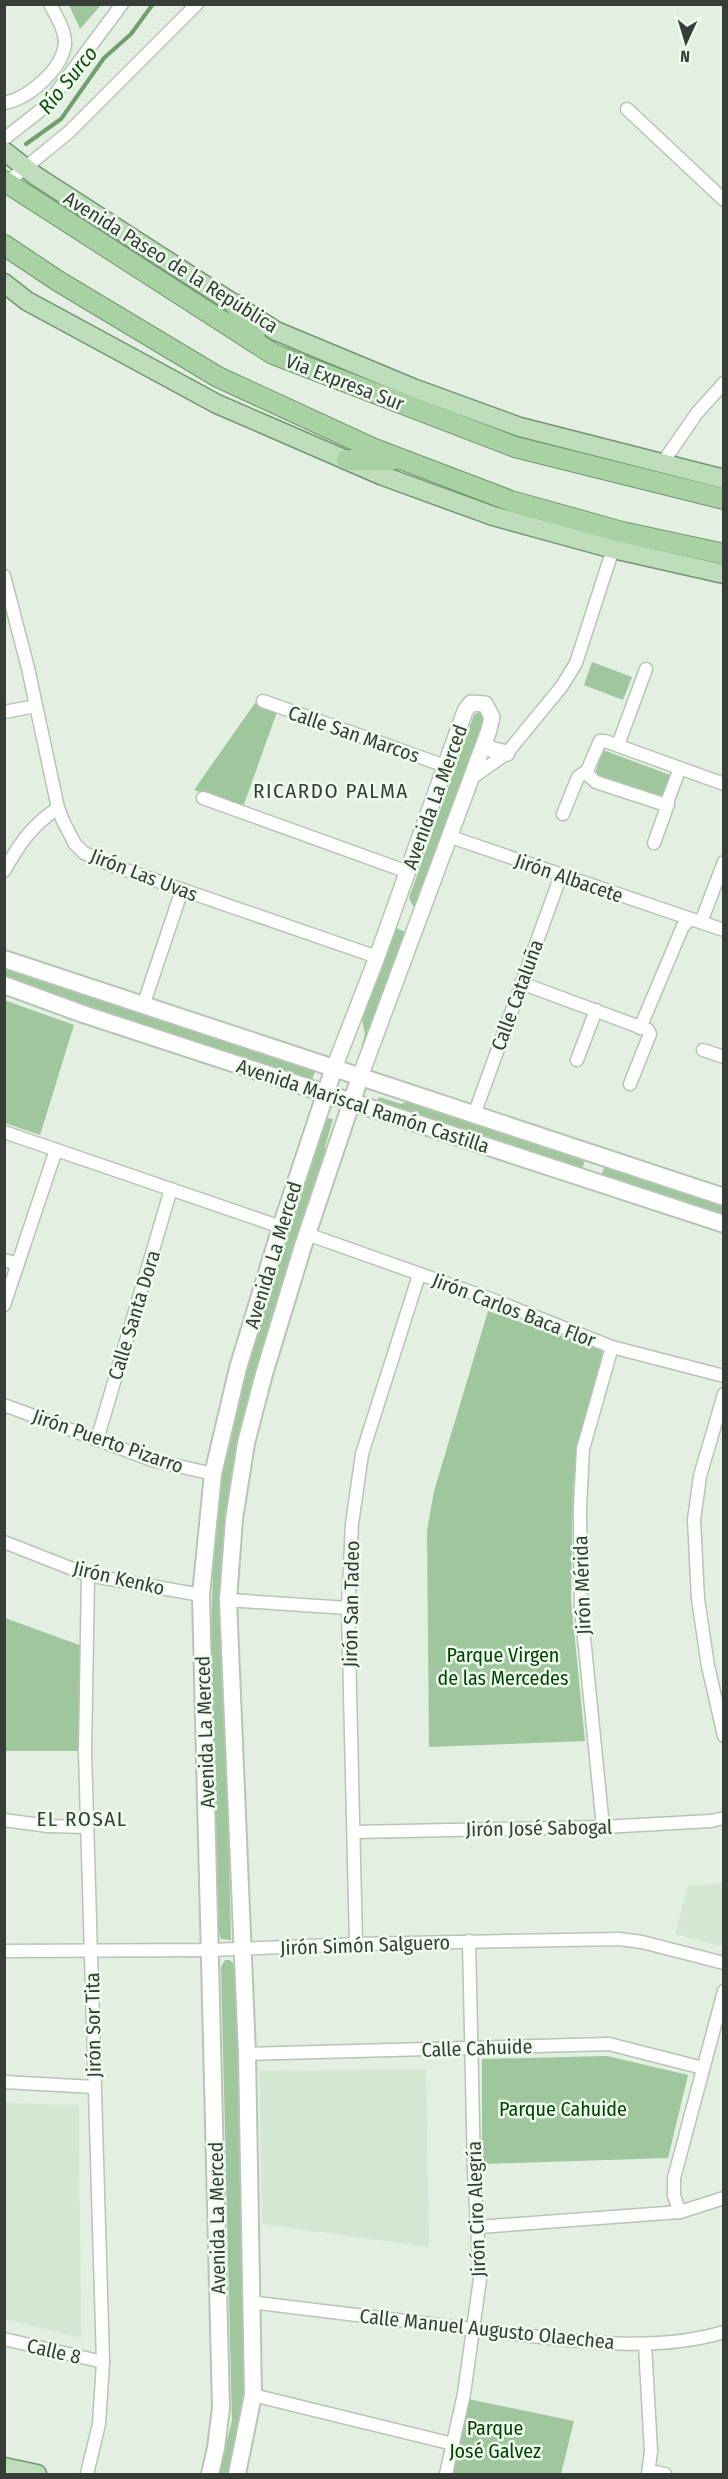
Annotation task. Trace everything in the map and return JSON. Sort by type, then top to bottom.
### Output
[{"type":"highway","name":"Via Expresa Sur","points":[[5,183],[273,354],[515,447],[723,499]]},
{"type":"highway","points":[[4,245],[58,281],[218,377],[372,448],[512,501],[622,532],[723,554]]},
{"type":"highway","points":[[235,304],[257,344]]},
{"type":"highway","points":[[346,460],[404,460]]},
{"type":"main road","name":"Avenida Paseo de la República","points":[[4,151],[25,168],[276,331],[413,388],[520,427],[661,465],[723,479]]},
{"type":"main road","points":[[4,283],[27,301],[217,404],[346,460],[493,516],[613,549],[723,574]]},
{"type":"main road","name":"Avenida Mariscal Ramón Castilla","points":[[4,959],[723,1197]]},
{"type":"main road","name":"Avenida Mariscal Ramón Castilla","points":[[4,985],[351,1103],[723,1224]]},
{"type":"main road","name":"Avenida La Merced","points":[[210,2475],[221,2408],[201,1595],[213,1474],[238,1368],[280,1227],[334,1068]]},
{"type":"main road","name":"Avenida La Merced","points":[[237,2475],[253,2394],[247,2054],[228,1600],[234,1519],[246,1443],[307,1234],[360,1077]]},
{"type":"main road","points":[[586,1179],[593,1154]]},
{"type":"main road","points":[[4,2467],[37,2475]]},
{"type":"street","points":[[4,103],[30,93],[50,73],[63,52],[63,32],[50,4]]},
{"type":"street","points":[[4,139],[46,106],[122,4]]},
{"type":"street","points":[[5,183],[81,121],[197,4]]},
{"type":"street","points":[[627,109],[723,200]]},
{"type":"street","points":[[661,465],[697,413],[723,383]]},
{"type":"street","points":[[469,780],[507,753],[562,686],[576,663],[613,549]]},
{"type":"street","name":"Jirón Las Uvas","points":[[4,576],[9,610],[36,706],[58,808],[68,834],[84,853],[105,863],[377,957]]},
{"type":"street","points":[[618,745],[646,669]]},
{"type":"street","name":"Calle San Marcos","points":[[262,701],[446,766]]},
{"type":"street","name":"Avenida La Merced","points":[[334,1068],[393,914],[465,711],[471,703],[485,704],[492,717],[485,742],[448,836],[360,1077]]},
{"type":"street","points":[[4,712],[36,706]]},
{"type":"street","points":[[563,814],[578,777],[587,771],[600,741],[618,745],[723,784]]},
{"type":"street","points":[[485,742],[490,749],[507,753]]},
{"type":"street","points":[[654,843],[680,768]]},
{"type":"street","points":[[587,771],[596,782],[668,804]]},
{"type":"street","points":[[203,798],[408,872]]},
{"type":"street","points":[[4,871],[35,824],[58,808]]},
{"type":"street","name":"Jirón Albacete","points":[[448,836],[723,930]]},
{"type":"street","points":[[630,1084],[645,1031],[683,926],[696,920],[723,862]]},
{"type":"street","name":"Calle Cataluña","points":[[474,1115],[561,875]]},
{"type":"street","points":[[143,1006],[182,890]]},
{"type":"street","points":[[393,914],[416,923]]},
{"type":"street","points":[[521,982],[645,1031]]},
{"type":"street","points":[[577,1060],[596,1010]]},
{"type":"street","points":[[702,1050],[723,1056]]},
{"type":"street","points":[[4,1132],[280,1227]]},
{"type":"street","points":[[4,1305],[56,1150]]},
{"type":"street","name":"Calle Santa Dora","points":[[97,1440],[171,1190]]},
{"type":"street","name":"Jirón Carlos Baca Flor","points":[[307,1234],[612,1347],[723,1376]]},
{"type":"street","points":[[4,1260],[18,1264]]},
{"type":"street","name":"Jirón San Tadeo","points":[[356,1944],[348,1608],[352,1524],[362,1454],[419,1275]]},
{"type":"street","name":"Jirón Mérida","points":[[603,1827],[581,1607],[580,1507],[583,1449],[612,1347]]},
{"type":"street","points":[[723,1394],[700,1476],[694,1520],[698,1599],[708,1666],[723,1736]]},
{"type":"street","name":"Jirón Puerto Pizarro","points":[[4,1405],[152,1460],[213,1474]]},
{"type":"street","name":"Jirón Kenko","points":[[4,1542],[88,1575],[201,1595]]},
{"type":"street","name":"Jirón Sor Tita","points":[[87,2475],[99,2424],[103,2362],[85,1752],[88,1575]]},
{"type":"street","points":[[228,1600],[348,1608]]},
{"type":"street","name":"Jirón José Sabogal","points":[[354,1832],[603,1827],[711,1821],[723,1818]]},
{"type":"street","points":[[4,1820],[48,1826],[87,1827]]},
{"type":"street","name":"Jirón Simón Salguero","points":[[4,1951],[211,1950],[356,1944],[619,1939],[642,1942],[723,1963]]},
{"type":"street","name":"Jirón Ciro Alegría","points":[[446,2475],[474,2329],[480,2279],[470,2048],[469,1941]]},
{"type":"street","points":[[680,2212],[674,2196],[674,2178],[723,1991]]},
{"type":"street","name":"Calle Cahuide","points":[[247,2054],[609,2044],[703,2068]]},
{"type":"street","points":[[4,2082],[94,2087]]},
{"type":"street","points":[[478,2227],[680,2212],[723,2198]]},
{"type":"street","name":"Calle Manuel Augusto Olaechea","points":[[250,2302],[474,2329],[645,2345],[700,2339],[723,2332]]},
{"type":"street","name":"Calle 8","points":[[4,2339],[103,2362]]},
{"type":"street","points":[[645,2345],[651,2451],[648,2473],[665,2475]]},
{"type":"street","points":[[253,2394],[453,2444]]},
{"type":"shaded area","points":[[723,1883],[723,1947],[675,1934],[688,1886]]},
{"type":"shaded area","points":[[426,2069],[429,2247],[262,2224],[259,2071]]},
{"type":"shaded area","points":[[5,2103],[79,2105],[81,2338],[5,2319]]},
{"type":"green space","points":[[69,5],[101,5],[80,29]]},
{"type":"green space","points":[[592,662],[632,677],[623,700],[584,685]]},
{"type":"green space","points":[[255,703],[277,712],[243,807],[194,790]]},
{"type":"green space","points":[[479,712],[482,714],[484,725],[417,904],[413,906],[409,898],[474,715]]},
{"type":"green space","points":[[603,750],[670,775],[661,798],[595,774]]},
{"type":"green space","points":[[396,928],[406,932],[364,1057],[359,1056],[365,1034],[362,1020]]},
{"type":"green space","points":[[5,965],[316,1068],[311,1083],[5,977]]},
{"type":"green space","points":[[4,1000],[74,1025],[40,1135],[5,1123]]},
{"type":"green space","points":[[379,1097],[401,1104],[414,1099],[586,1157],[581,1172],[375,1103]]},
{"type":"green space","points":[[327,1118],[333,1119],[325,1147],[327,1158],[256,1382],[225,1511],[223,1597],[231,1940],[221,1939],[211,1629],[215,1515],[233,1407]]},
{"type":"green space","points":[[605,1165],[723,1202],[723,1215],[601,1177]]},
{"type":"green space","name":"Parque Virgen de las Mercedes","points":[[488,1311],[603,1350],[577,1458],[573,1488],[571,1600],[585,1741],[429,1747],[427,1531],[434,1491]]},
{"type":"green space","points":[[5,1618],[82,1646],[81,1751],[5,1751]]},
{"type":"green space","points":[[225,1960],[230,1960],[235,1966],[247,2393],[234,2474],[218,2474],[232,2421],[221,1967]]},
{"type":"green space","name":"Parque Cahuide","points":[[607,2056],[688,2075],[668,2158],[482,2164],[482,2059]]},
{"type":"green space","name":"Parque José Galvez","points":[[468,2399],[574,2421],[561,2474],[449,2474]]},
{"type":"waterway","name":"Río Surco","points":[[26,144],[61,119],[104,58],[131,34],[153,4]]},
{"type":"district","name":"RICARDO PALMA","points":[[331,791]]},
{"type":"district","name":"EL ROSAL","points":[[82,1819]]}]
